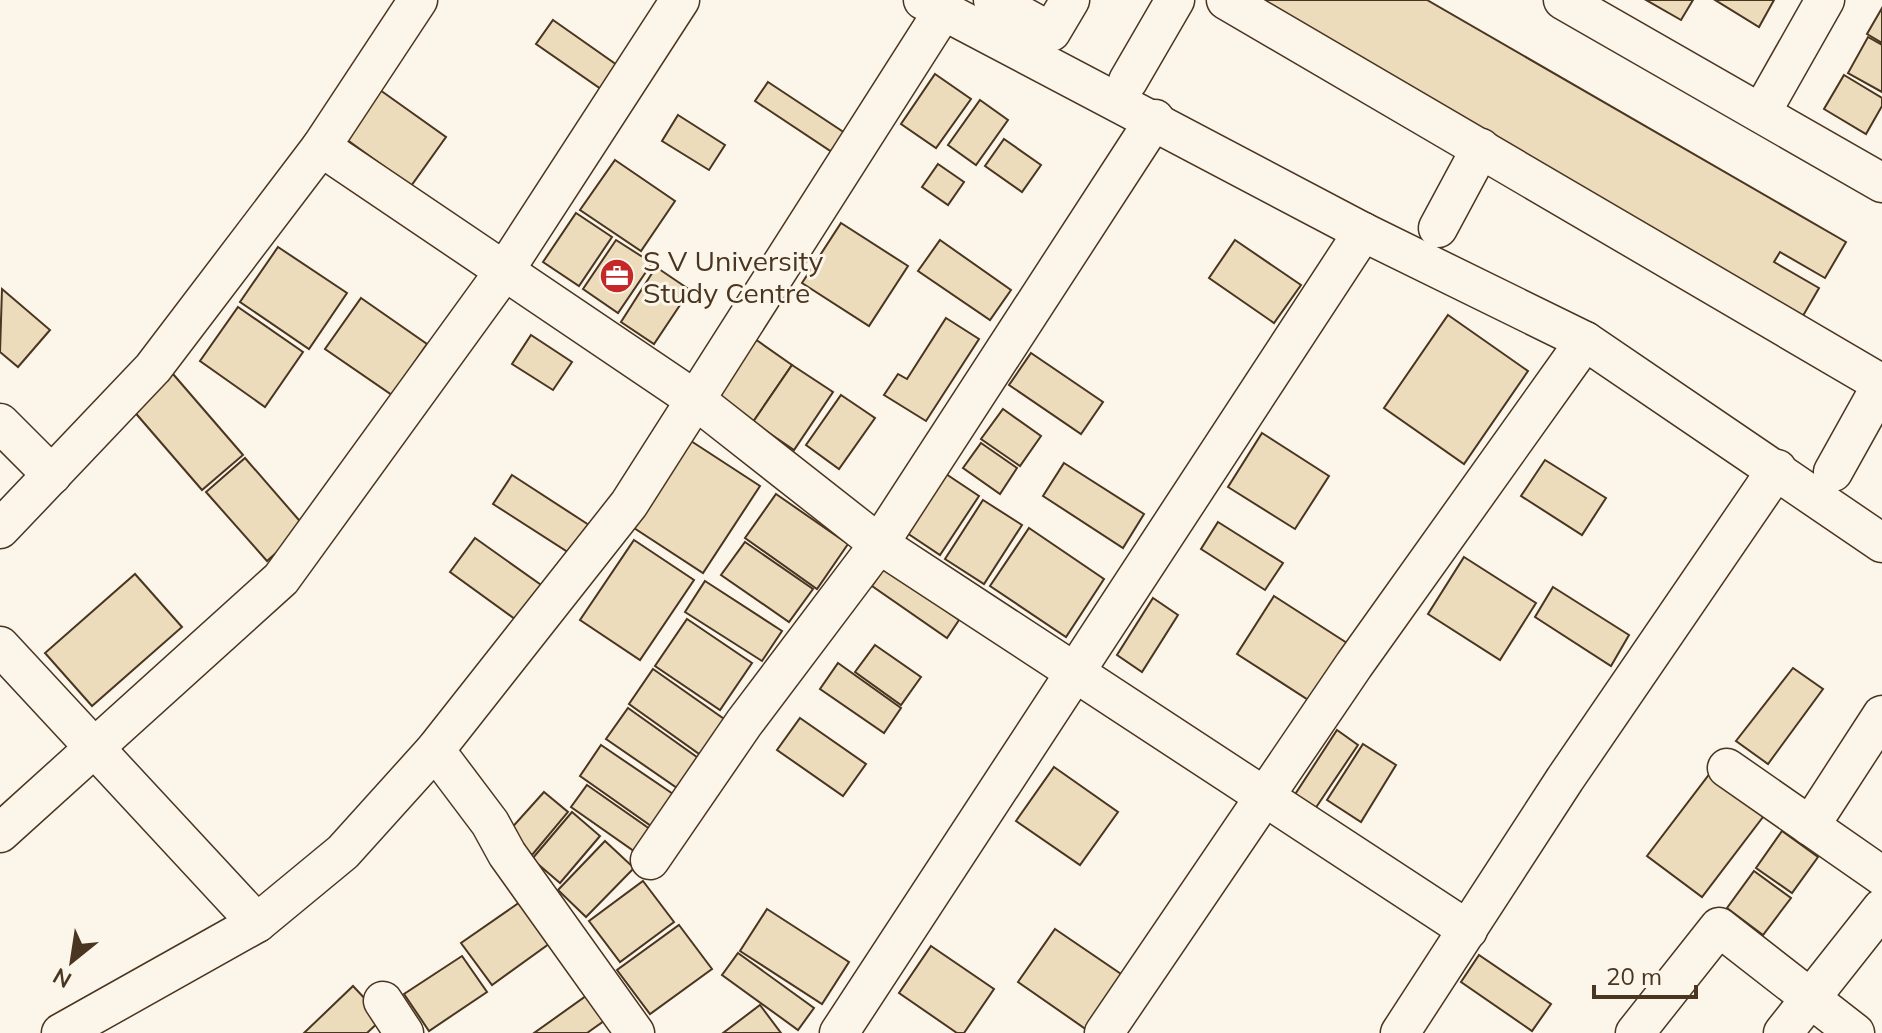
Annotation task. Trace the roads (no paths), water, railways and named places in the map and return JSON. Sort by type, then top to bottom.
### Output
[{"type":"street","points":[[0,529],[153,368],[321,147],[418,0]]},
{"type":"street","points":[[0,833],[281,579],[503,273],[680,0]]},
{"type":"street","points":[[993,0],[1051,32],[1070,0]]},
{"type":"street","points":[[1128,81],[1175,0]]},
{"type":"street","points":[[1226,0],[1882,384],[1833,472]]},
{"type":"street","points":[[1761,113],[1825,0]]},
{"type":"street","points":[[1570,2],[1882,183]]},
{"type":"street","points":[[61,1033],[257,923],[343,852],[435,750],[629,504],[697,401],[934,4],[1363,232],[1585,341],[1882,543]]},
{"type":"street","points":[[650,860],[744,723],[879,544],[1155,119]]},
{"type":"street","points":[[321,147],[503,273],[697,401],[879,544],[1078,671],[1468,930]]},
{"type":"street","points":[[1438,228],[1481,148]]},
{"type":"street","points":[[839,1033],[1363,232]]},
{"type":"street","points":[[1104,1033],[1354,665],[1585,341]]},
{"type":"street","points":[[0,423],[52,475]]},
{"type":"street","points":[[1400,1033],[1565,779],[1777,469]]},
{"type":"street","points":[[0,646],[257,923]]},
{"type":"street","points":[[1810,826],[1882,715]]},
{"type":"street","points":[[435,750],[490,823],[507,854],[635,1033]]},
{"type":"street","points":[[1727,768],[1882,876]]},
{"type":"street","points":[[1783,1033],[1882,908]]},
{"type":"street","points":[[1635,1033],[1719,927],[1855,1033]]},
{"type":"street","points":[[383,1001],[404,1033]]},
{"type":"place","name":"S V University Study Centre","points":[[617,276]]}]
